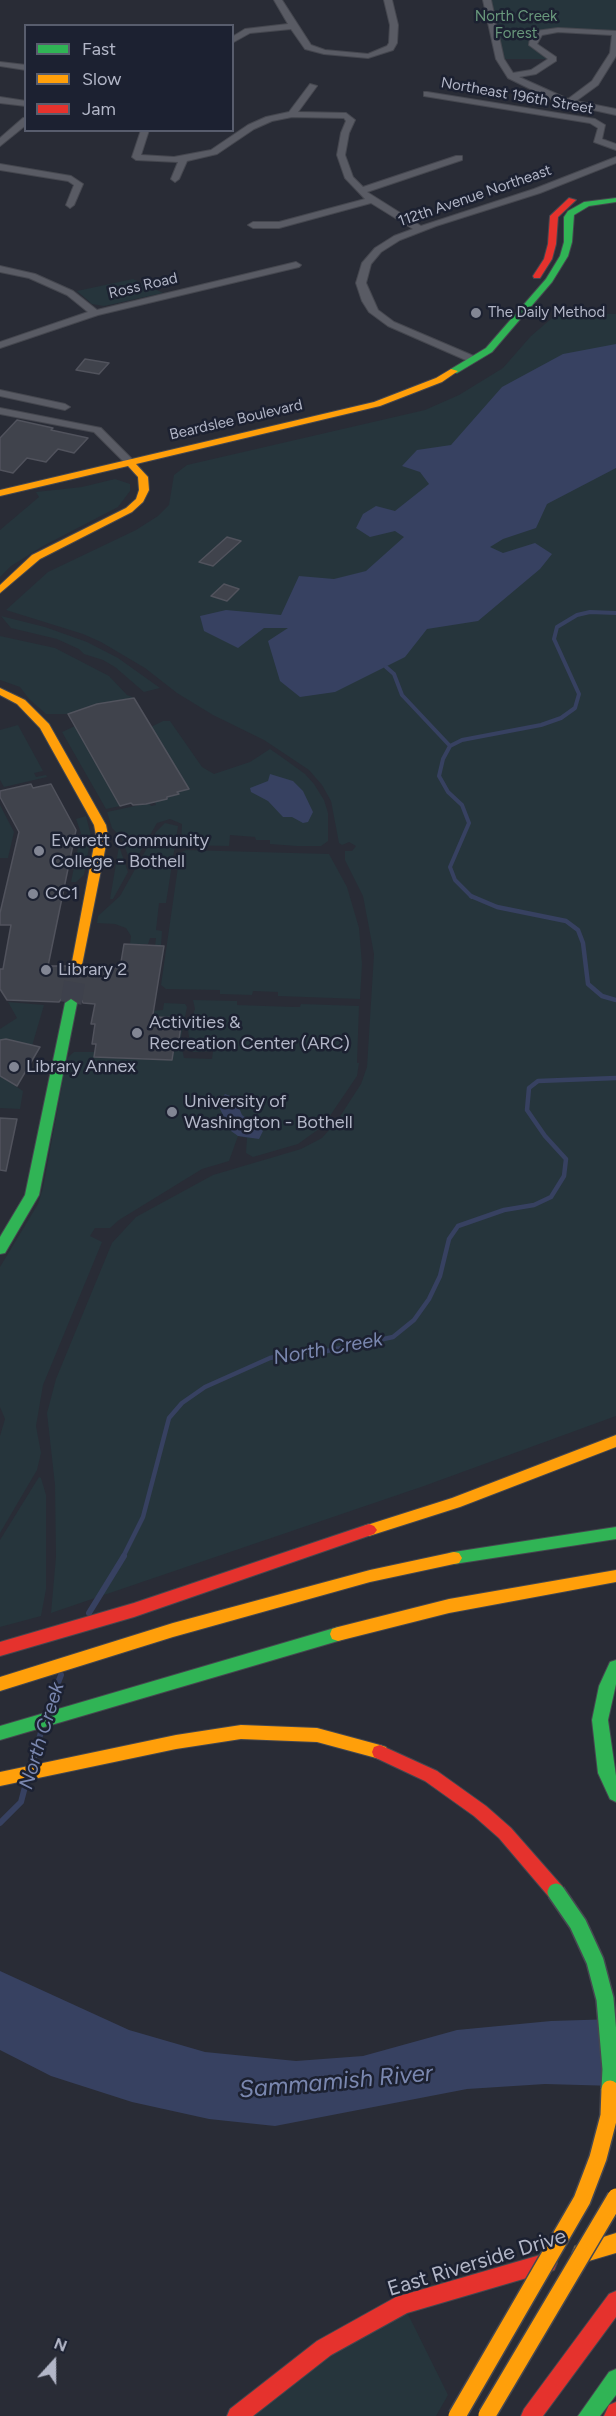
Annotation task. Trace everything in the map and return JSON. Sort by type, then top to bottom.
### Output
[{"type":"main road","points":[[569,207],[576,198],[616,193]]},
{"type":"main road","points":[[569,207],[616,200]]},
{"type":"main road","name":"Beardslee Boulevard","points":[[0,493],[376,404],[439,380],[489,350],[551,278],[564,256],[568,242],[569,207]]},
{"type":"main road","points":[[0,590],[36,557],[113,519],[134,505],[144,490],[143,477],[130,462]]},
{"type":"main road","points":[[0,691],[21,702],[45,726],[100,825],[102,835],[77,967]]},
{"type":"main road","points":[[0,1249],[32,1195],[71,1003]]},
{"type":"main road","points":[[0,1649],[134,1610],[291,1555],[455,1503],[616,1441]]},
{"type":"main road","points":[[0,1684],[125,1645],[370,1576],[481,1552],[616,1533]]},
{"type":"main road","points":[[0,1733],[341,1633],[449,1606],[616,1576]]},
{"type":"main road","points":[[616,1667],[607,1686],[600,1720],[606,1773],[616,1794]]},
{"type":"main road","points":[[0,1779],[100,1757],[240,1732],[317,1735],[375,1749],[431,1776],[480,1811],[513,1841],[556,1892],[578,1924],[595,1961],[605,1999],[612,2069],[609,2116],[598,2158],[582,2200],[457,2416]]},
{"type":"main road","points":[[486,2415],[616,2197]]},
{"type":"main road","name":"East Riverside Drive","points":[[237,2416],[324,2348],[403,2304],[616,2243]]},
{"type":"main road","points":[[531,2416],[616,2301]]},
{"type":"main road","points":[[588,2416],[616,2379]]},
{"type":"street","points":[[278,0],[302,41],[308,47],[324,52],[368,56],[390,48],[393,43],[394,25],[388,0]]},
{"type":"street","points":[[488,0],[500,59],[511,76],[546,95],[616,112]]},
{"type":"street","points":[[234,39],[248,31],[294,26]]},
{"type":"street","points":[[511,76],[533,72],[553,59],[533,45],[534,38],[539,33],[558,30],[616,33],[614,53],[595,83],[569,102]]},
{"type":"street","points":[[0,64],[24,68]]},
{"type":"street","points":[[292,114],[313,86]]},
{"type":"street","name":"Northeast 196th Street","points":[[427,94],[592,121],[601,125],[602,129],[597,140],[616,147]]},
{"type":"street","points":[[0,100],[24,104]]},
{"type":"street","points":[[144,132],[136,157],[184,159],[214,152],[251,127],[269,119],[292,114],[346,116],[351,120],[345,133],[341,155],[349,178],[372,200],[420,229]]},
{"type":"street","points":[[0,143],[24,122]]},
{"type":"street","points":[[361,191],[459,158]]},
{"type":"street","points":[[175,179],[184,159]]},
{"type":"street","name":"112th Avenue Northeast","points":[[472,359],[391,324],[374,312],[367,301],[361,283],[367,262],[378,250],[420,229],[537,191],[616,160]]},
{"type":"street","points":[[0,167],[71,179],[79,184],[70,205]]},
{"type":"street","points":[[253,225],[279,225],[372,200]]},
{"type":"street","name":"Ross Road","points":[[0,345],[68,320],[296,265]]},
{"type":"street","points":[[1,269],[32,276],[70,293],[95,313]]},
{"type":"street","points":[[0,393],[65,407]]},
{"type":"street","points":[[1,411],[97,430],[130,462]]},
{"type":"green space","name":"North Creek Forest","points":[[487,0],[616,0],[616,33],[558,30],[539,33],[533,45],[553,59],[500,59]]},
{"type":"green space","points":[[133,279],[163,293],[104,306],[92,304],[77,291]]},
{"type":"green space","points":[[558,313],[616,314],[616,1416],[424,1486],[51,1613],[56,1557],[55,1485],[47,1413],[56,1379],[112,1243],[136,1217],[213,1175],[301,1149],[322,1138],[337,1121],[361,1084],[367,1067],[374,954],[363,896],[345,860],[345,851],[352,851],[356,846],[349,842],[342,845],[339,843],[331,801],[322,785],[309,770],[264,740],[213,715],[177,693],[145,668],[101,642],[83,634],[6,610],[48,572],[136,530],[158,516],[169,505],[174,475],[187,465],[425,410],[459,395],[503,368],[531,336]]},
{"type":"green space","points":[[115,479],[130,484],[130,491],[118,507],[43,546],[11,566],[0,577],[0,530],[39,497],[36,492],[82,487]]},
{"type":"green space","points":[[1,616],[45,627],[87,642],[118,658],[160,688],[144,692],[115,667],[103,660],[84,654],[79,649],[57,639],[11,628]]},
{"type":"green space","points":[[0,636],[55,648],[109,676],[127,695],[134,698],[98,704],[68,714],[46,714],[29,699],[20,687],[0,680]]},
{"type":"green space","points":[[163,721],[170,721],[202,767],[214,774],[250,762],[270,749],[305,774],[324,800],[328,813],[328,841],[321,846],[297,846],[270,844],[270,840],[230,835],[229,846],[184,845],[181,844],[182,824],[170,819],[157,823],[132,866],[121,837],[112,828],[107,812],[149,803],[151,806],[156,805],[155,802],[178,794],[151,727]]},
{"type":"green space","points":[[18,725],[43,771],[34,773],[36,777],[46,775],[47,777],[4,787],[0,780],[0,730]]},
{"type":"green space","points":[[75,726],[120,806],[106,809],[62,732]]},
{"type":"green space","points":[[0,805],[14,832],[8,858],[0,858]]},
{"type":"green space","points":[[86,816],[91,836],[84,875],[76,882],[71,882],[81,833],[76,819]]},
{"type":"green space","points":[[165,823],[178,826],[166,903],[159,903],[156,930],[162,931],[161,946],[155,946],[156,938],[150,938],[148,944],[130,944],[131,936],[126,928],[115,924],[97,923],[98,916],[120,896],[156,832]]},
{"type":"green space","points":[[119,846],[128,872],[113,899],[110,899]]},
{"type":"green space","points":[[186,850],[329,854],[347,887],[359,928],[362,964],[360,999],[278,996],[278,992],[253,991],[252,995],[220,994],[220,990],[166,989],[161,985],[180,853]]},
{"type":"green space","points":[[193,1000],[237,1001],[237,1005],[359,1006],[357,1076],[323,1126],[298,1144],[253,1157],[246,1153],[247,1138],[238,1136],[229,1161],[202,1169],[119,1220],[110,1228],[95,1228],[90,1236],[102,1242],[43,1385],[36,1426],[41,1453],[37,1470],[0,1533],[0,1436],[5,1419],[0,1407],[0,1267],[38,1204],[67,1058],[74,1052],[94,1052],[94,1057],[172,1060],[174,1047],[182,1049],[184,1058],[212,1059],[213,1051],[193,1052],[190,1044],[188,1030],[195,1009]]},
{"type":"green space","points":[[8,1002],[44,1005],[32,1046],[0,1040],[0,1029],[17,1018]]},
{"type":"green space","points":[[164,1003],[185,1004],[187,1007],[180,1042],[149,1011],[163,1010]]},
{"type":"green space","points":[[0,1076],[23,1091],[20,1109],[0,1108]]},
{"type":"green space","points":[[39,1477],[46,1495],[46,1589],[41,1616],[0,1627],[0,1540]]},
{"type":"green space","points":[[403,2304],[448,2395],[436,2416],[237,2416]]},
{"type":"water","points":[[616,344],[616,468],[547,504],[536,528],[503,539],[490,547],[503,553],[535,543],[552,554],[540,569],[478,621],[427,629],[405,657],[335,692],[300,697],[280,681],[268,641],[288,628],[264,628],[238,648],[204,631],[200,616],[226,610],[281,615],[299,576],[334,579],[366,571],[404,537],[395,531],[370,537],[356,528],[363,514],[376,506],[395,511],[429,484],[420,472],[402,466],[417,450],[451,445],[502,387],[563,354]]},
{"type":"water","points":[[270,774],[293,781],[303,791],[313,812],[308,822],[303,823],[292,817],[283,817],[268,801],[251,792],[250,788],[268,781]]},
{"type":"water","points":[[225,1094],[235,1098],[242,1115],[263,1131],[259,1139],[238,1136],[231,1131],[220,1109],[221,1099]]},
{"type":"water","name":"Sammamish River","points":[[0,1971],[129,2030],[205,2052],[296,2061],[363,2056],[457,2030],[551,2021],[616,2019],[616,2086],[545,2084],[467,2089],[275,2126],[209,2119],[132,2102],[51,2076],[0,2050]]},
{"type":"building","points":[[85,359],[109,363],[99,374],[76,370]]},
{"type":"building","points":[[17,420],[88,438],[74,453],[58,449],[46,462],[27,458],[13,473],[0,470],[0,438]]},
{"type":"building","points":[[227,537],[241,541],[213,566],[199,562]]},
{"type":"building","points":[[224,584],[239,589],[227,601],[211,596]]},
{"type":"building","points":[[134,698],[189,789],[177,792],[179,794],[167,797],[167,799],[146,804],[133,805],[131,803],[120,806],[68,714],[97,704]]},
{"type":"building","points":[[31,784],[33,788],[51,784],[76,830],[48,966],[66,966],[69,973],[76,975],[85,973],[88,967],[120,968],[124,944],[164,946],[153,1014],[154,1017],[182,1018],[178,1047],[174,1047],[172,1060],[94,1057],[96,1044],[92,1044],[95,1024],[91,1024],[95,1004],[83,1003],[80,997],[71,995],[64,996],[59,1002],[7,1000],[0,989],[0,969],[3,969],[11,925],[0,925],[0,913],[19,832],[0,797],[0,791]]},
{"type":"building","name":"Library Annex","points":[[6,1039],[40,1047],[17,1086],[0,1076],[0,1040]]},
{"type":"building","points":[[0,1118],[17,1119],[6,1171],[0,1170]]},
{"type":"waterway","name":"North Creek","points":[[450,746],[462,740],[541,725],[561,718],[575,708],[579,694],[554,639],[557,627],[577,615],[590,612],[616,613]]},
{"type":"waterway","points":[[386,667],[394,674],[402,695],[450,746]]},
{"type":"waterway","name":"North Creek","points":[[450,746],[443,759],[439,776],[448,792],[462,805],[469,823],[450,867],[455,880],[471,896]]},
{"type":"waterway","name":"North Creek","points":[[471,896],[497,907],[566,921],[578,930],[583,943],[588,984],[602,996],[616,1000]]},
{"type":"waterway","name":"North Creek","points":[[123,1557],[143,1517],[169,1418],[182,1403],[205,1387],[270,1358],[297,1352],[327,1351],[393,1337],[414,1320],[429,1299],[440,1276],[449,1239],[458,1226],[504,1210],[534,1205],[551,1197],[564,1176],[566,1159],[545,1136],[527,1110],[529,1088],[538,1081],[616,1078]]},
{"type":"waterway","name":"North Creek","points":[[89,1613],[124,1556]]},
{"type":"waterway","name":"North Creek","points":[[48,1709],[61,1675]]},
{"type":"waterway","name":"North Creek","points":[[33,1761],[41,1732]]},
{"type":"waterway","name":"North Creek","points":[[0,1823],[21,1802],[26,1783]]},
{"type":"tunnel","points":[[71,1003],[77,967]]},
{"type":"traffic: fast","points":[[454,371],[489,350],[549,280],[564,256],[568,242],[568,217],[571,213],[587,204],[616,200]]},
{"type":"traffic: fast","points":[[0,1249],[32,1195],[71,1003]]},
{"type":"traffic: fast","points":[[454,1558],[616,1533]]},
{"type":"traffic: fast","points":[[0,1733],[338,1634]]},
{"type":"traffic: fast","points":[[616,1667],[607,1686],[600,1720],[606,1773],[616,1794]]},
{"type":"traffic: fast","points":[[556,1892],[578,1924],[595,1961],[605,1999],[611,2069],[610,2089]]},
{"type":"traffic: fast","points":[[588,2416],[616,2379]]},
{"type":"traffic: slow","points":[[0,493],[377,404],[439,380],[454,371]]},
{"type":"traffic: slow","points":[[0,590],[36,557],[129,510],[140,500],[144,490],[143,477],[130,462]]},
{"type":"traffic: slow","points":[[0,691],[21,702],[45,726],[100,825],[102,835],[77,967]]},
{"type":"traffic: slow","points":[[369,1530],[455,1503],[616,1441]]},
{"type":"traffic: slow","points":[[0,1684],[173,1630],[370,1576],[454,1558]]},
{"type":"traffic: slow","points":[[338,1634],[449,1606],[616,1576]]},
{"type":"traffic: slow","points":[[0,1779],[176,1742],[241,1732],[317,1735],[380,1752]]},
{"type":"traffic: slow","points":[[457,2416],[582,2200],[598,2158],[609,2116],[610,2089]]},
{"type":"traffic: slow","points":[[487,2415],[616,2197]]},
{"type":"traffic: slow","points":[[582,2253],[616,2243]]},
{"type":"traffic: jam","points":[[537,276],[548,259],[552,244],[554,216],[572,200]]},
{"type":"traffic: jam","points":[[0,1649],[134,1610],[369,1530]]},
{"type":"traffic: jam","points":[[380,1752],[431,1776],[480,1811],[505,1833],[556,1892]]},
{"type":"traffic: jam","points":[[237,2416],[324,2348],[403,2304],[547,2263]]},
{"type":"traffic: jam","points":[[531,2416],[616,2301]]},
{"type":"traffic: jam","points":[[614,2416],[616,2412]]},
{"type":"place","name":"The Daily Method","points":[[476,313]]},
{"type":"place","name":"Everett Community College - Bothell","points":[[39,851]]},
{"type":"place","name":"CC1","points":[[33,894]]},
{"type":"place","name":"Library 2","points":[[46,970]]},
{"type":"place","name":"Activities & Recreation Center (ARC)","points":[[137,1033]]},
{"type":"place","name":"Library Annex","points":[[14,1067]]},
{"type":"place","name":"University of Washington - Bothell","points":[[172,1112]]}]
